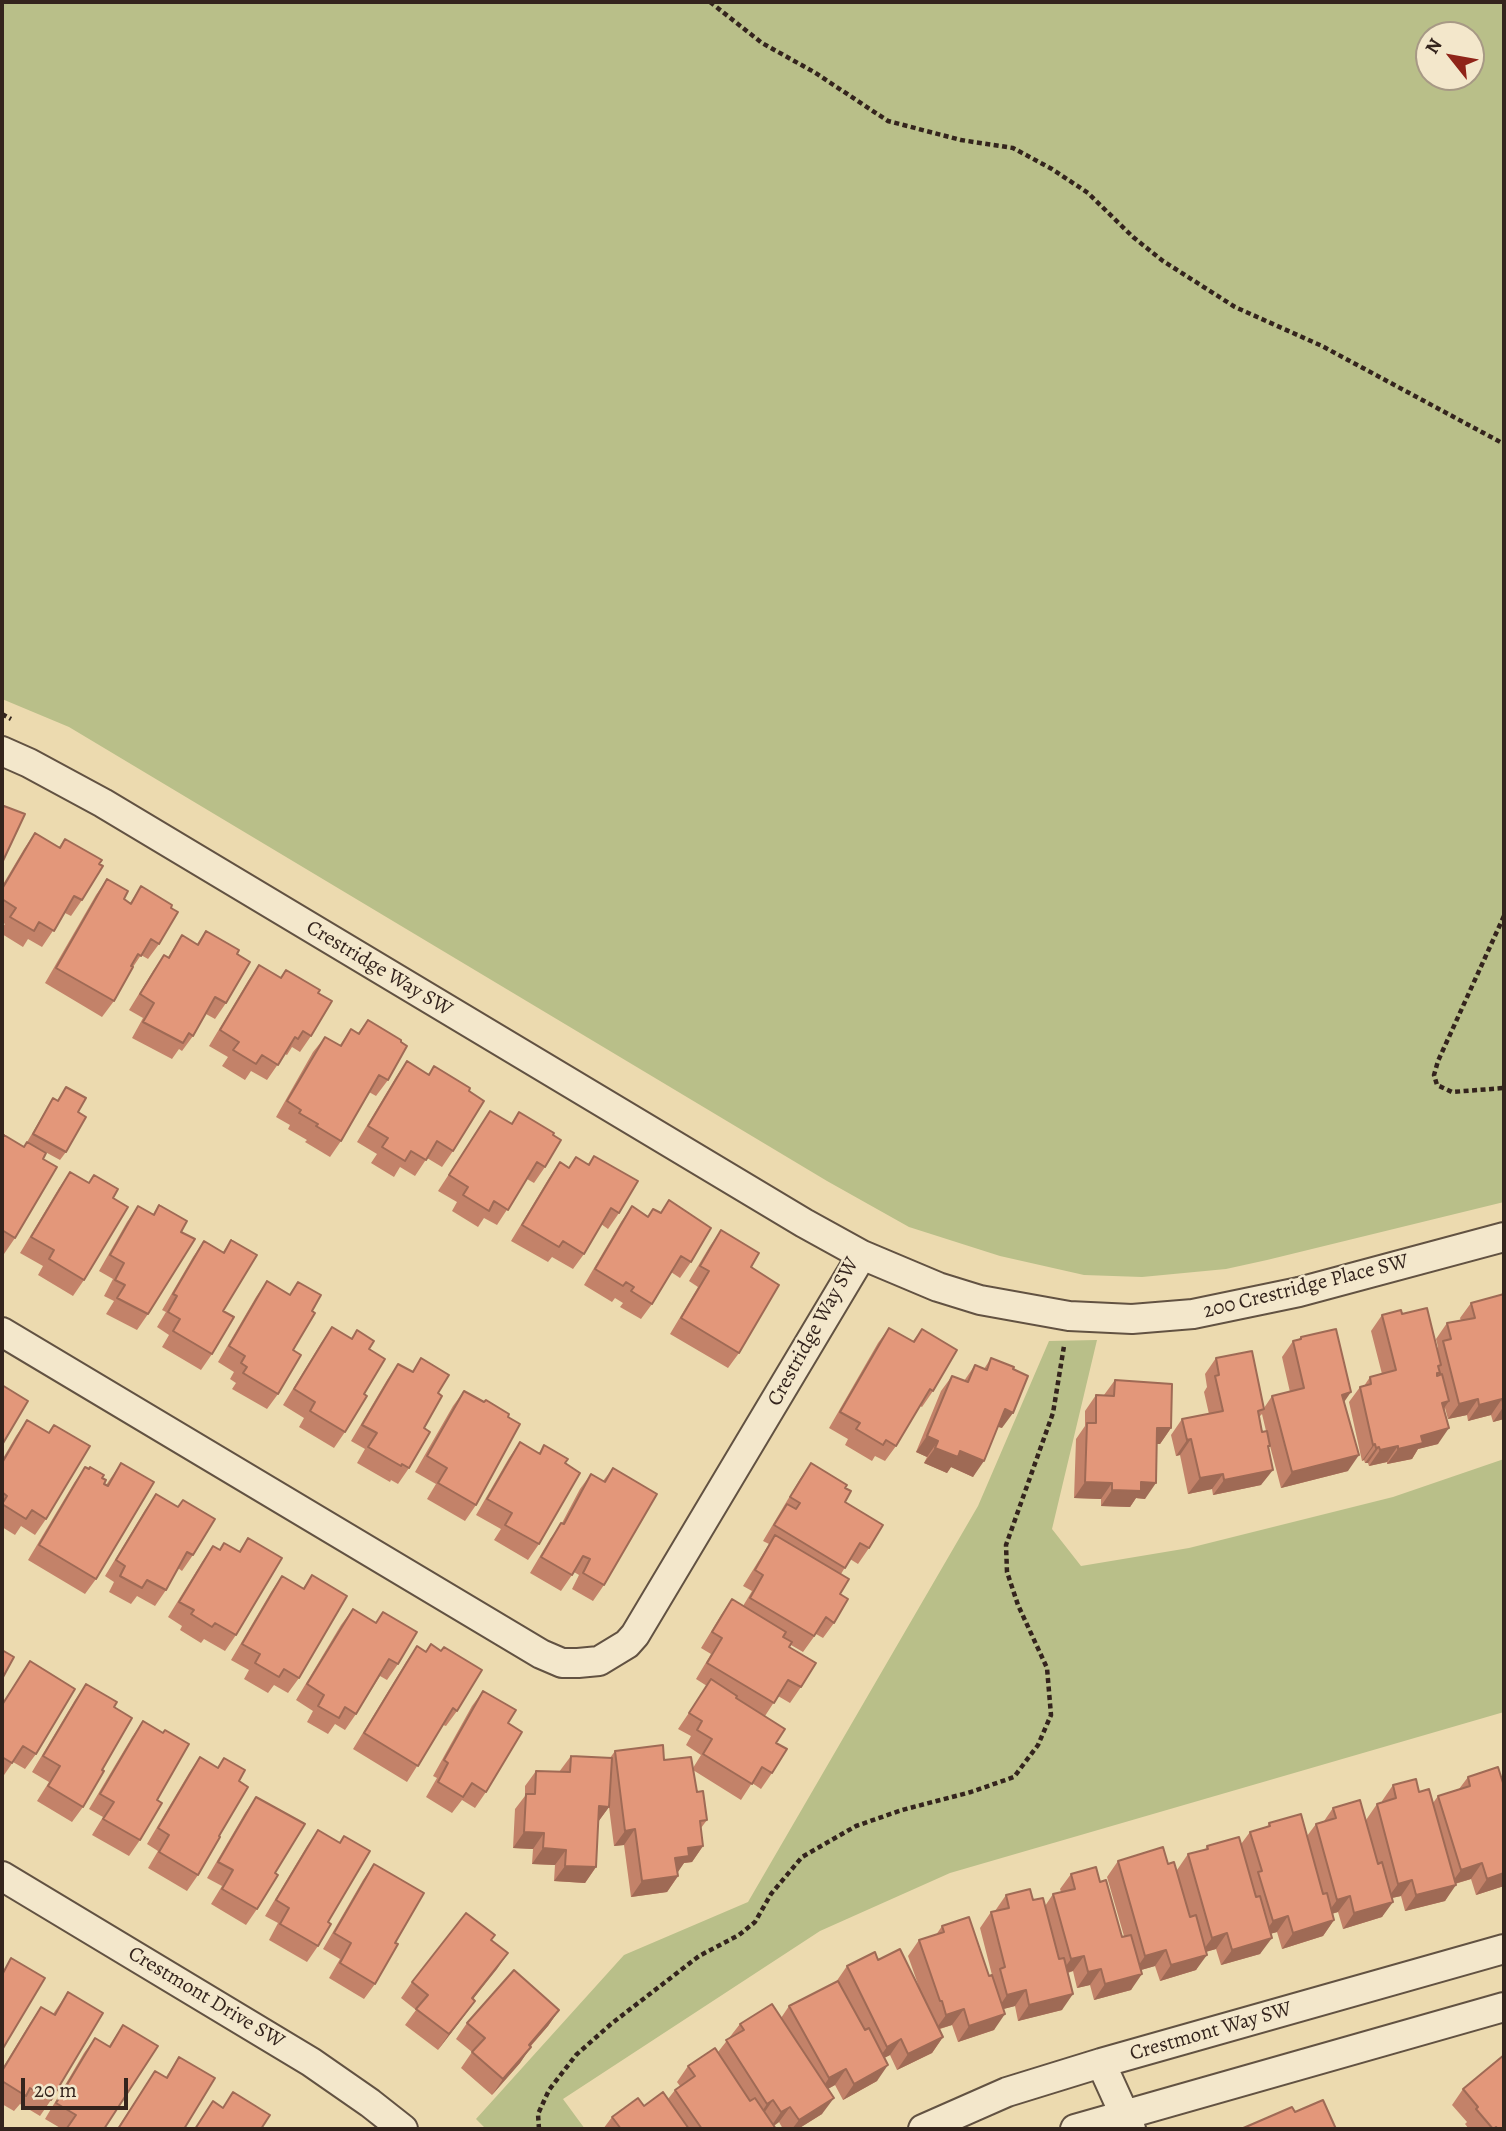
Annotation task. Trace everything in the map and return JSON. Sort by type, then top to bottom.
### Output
[{"type":"street","name":"Crestridge Way SW","points":[[2,751],[114,809],[862,1255],[635,1635],[627,1644],[599,1661],[578,1663],[562,1663],[541,1654],[2,1332]]},
{"type":"street","name":"200 Crestridge Place SW","points":[[862,1255],[938,1287],[980,1300],[1069,1316],[1132,1319],[1193,1314],[1299,1292],[1504,1237]]},
{"type":"street","name":"Crestmont Drive SW","points":[[2,1876],[311,2062],[403,2129]]},
{"type":"street","name":"Crestmont Way SW","points":[[923,2129],[1007,2092],[1504,1949]]},
{"type":"street","points":[[1075,2129],[1128,2122],[1504,2007]]},
{"type":"street","points":[[1101,2063],[1128,2122]]},
{"type":"path","points":[[710,2],[762,43],[814,72],[888,121],[961,140],[1013,148],[1052,169],[1088,193],[1132,237],[1163,261],[1235,307],[1322,346],[1504,444]]},
{"type":"path","points":[[2,714],[14,720]]},
{"type":"path","points":[[1504,916],[1434,1075],[1437,1085],[1452,1092],[1504,1088]]},
{"type":"path","points":[[539,2129],[538,2114],[549,2090],[576,2055],[611,2024],[699,1956],[739,1935],[755,1922],[771,1894],[802,1857],[856,1826],[1014,1777],[1038,1745],[1051,1715],[1047,1668],[1018,1605],[1007,1572],[1006,1545],[1053,1413],[1064,1348]]},
{"type":"green space","points":[[2,2],[1504,2],[1504,1202],[1226,1269],[1142,1277],[1084,1275],[1000,1256],[909,1227],[827,1181],[69,727],[2,699]]},
{"type":"green space","points":[[1097,1340],[1052,1529],[1081,1566],[1189,1548],[1393,1497],[1504,1459],[1504,1712],[950,1873],[820,1931],[563,2099],[585,2129],[486,2129],[476,2119],[624,1955],[748,1902],[978,1506],[1049,1341]]},
{"type":"building","points":[[4,806],[25,814],[2,863],[2,809]]},
{"type":"building","points":[[35,833],[60,848],[65,839],[102,860],[99,864],[103,866],[82,900],[74,896],[54,931],[39,922],[34,931],[10,917],[16,908],[2,899],[2,889]]},
{"type":"building","points":[[107,879],[128,891],[124,899],[131,904],[141,886],[172,905],[171,908],[178,912],[159,944],[151,939],[141,956],[138,954],[114,1001],[56,968]]},
{"type":"building","points":[[206,931],[239,950],[237,954],[250,962],[226,1003],[215,997],[193,1036],[189,1033],[183,1043],[143,1022],[154,1003],[140,994],[164,955],[169,958],[182,935],[198,945]]},
{"type":"building","points":[[259,965],[281,978],[286,970],[320,990],[318,993],[332,1001],[311,1036],[303,1031],[298,1039],[295,1037],[278,1065],[262,1055],[256,1064],[233,1050],[239,1042],[220,1030]]},
{"type":"building","points":[[368,1020],[407,1046],[388,1080],[379,1075],[341,1141],[316,1126],[318,1124],[299,1113],[301,1110],[287,1101],[325,1037],[341,1046],[351,1029],[359,1034]]},
{"type":"building","points":[[407,1061],[429,1075],[434,1066],[470,1088],[469,1091],[484,1101],[453,1151],[437,1141],[426,1160],[411,1151],[405,1161],[382,1147],[388,1138],[368,1126]]},
{"type":"building","points":[[66,1087],[86,1098],[78,1112],[86,1117],[66,1152],[33,1134],[53,1098],[58,1101]]},
{"type":"building","points":[[490,1111],[512,1124],[519,1112],[561,1140],[545,1167],[537,1162],[508,1210],[494,1201],[489,1211],[463,1195],[468,1187],[449,1175]]},
{"type":"building","points":[[4,1135],[24,1147],[27,1142],[46,1153],[43,1159],[57,1167],[15,1238],[2,1230]]},
{"type":"building","points":[[594,1156],[638,1181],[619,1213],[611,1208],[584,1254],[563,1241],[559,1247],[522,1225],[560,1162],[569,1168],[576,1157],[589,1165]]},
{"type":"building","points":[[70,1172],[89,1183],[94,1175],[118,1189],[113,1198],[128,1207],[84,1280],[49,1259],[54,1250],[31,1237]]},
{"type":"building","points":[[669,1200],[711,1228],[691,1262],[681,1256],[652,1304],[631,1291],[634,1287],[626,1282],[623,1286],[595,1269],[632,1206],[648,1217],[653,1209],[661,1213]]},
{"type":"building","points":[[159,1205],[187,1221],[181,1232],[195,1239],[148,1314],[117,1298],[125,1285],[115,1280],[124,1263],[110,1255],[138,1206],[154,1215]]},
{"type":"building","points":[[721,1230],[759,1253],[751,1267],[779,1285],[739,1353],[681,1318],[709,1271],[700,1266]]},
{"type":"building","points":[[231,1240],[257,1255],[223,1311],[234,1317],[212,1354],[173,1331],[180,1319],[168,1312],[177,1296],[173,1294],[204,1241],[224,1253]]},
{"type":"building","points":[[267,1281],[290,1295],[298,1282],[321,1295],[312,1311],[315,1313],[293,1350],[301,1355],[278,1394],[243,1373],[247,1367],[241,1363],[245,1356],[229,1346]]},
{"type":"building","points":[[1504,1294],[1504,1406],[1502,1399],[1479,1405],[1478,1399],[1459,1404],[1443,1341],[1451,1339],[1447,1323],[1475,1318],[1471,1303]]},
{"type":"building","points":[[1427,1308],[1441,1365],[1438,1366],[1440,1373],[1437,1373],[1437,1376],[1442,1374],[1449,1401],[1442,1403],[1449,1428],[1421,1436],[1423,1443],[1380,1450],[1373,1445],[1360,1387],[1371,1384],[1370,1377],[1396,1370],[1382,1315]]},
{"type":"building","points":[[332,1327],[352,1339],[357,1330],[374,1341],[369,1349],[385,1359],[345,1432],[310,1411],[315,1402],[294,1389]]},
{"type":"building","points":[[889,1328],[914,1342],[922,1329],[957,1350],[896,1446],[886,1440],[883,1445],[856,1429],[860,1423],[840,1412]]},
{"type":"building","points":[[1336,1329],[1351,1392],[1342,1395],[1359,1455],[1292,1472],[1272,1396],[1304,1388],[1293,1341]]},
{"type":"building","points":[[1252,1351],[1264,1409],[1258,1411],[1262,1432],[1267,1431],[1273,1470],[1224,1480],[1223,1474],[1200,1478],[1191,1439],[1187,1440],[1182,1419],[1223,1411],[1215,1376],[1219,1375],[1216,1358]]},
{"type":"building","points":[[421,1358],[449,1375],[438,1393],[442,1396],[424,1428],[430,1432],[409,1468],[368,1447],[377,1433],[362,1425],[398,1364],[413,1372]]},
{"type":"building","points":[[991,1358],[1028,1376],[1013,1413],[1005,1409],[984,1461],[960,1451],[958,1457],[935,1448],[938,1441],[927,1436],[952,1376],[968,1382],[975,1365],[987,1370]]},
{"type":"building","points":[[1115,1380],[1172,1384],[1171,1428],[1157,1428],[1156,1483],[1141,1482],[1141,1491],[1112,1490],[1112,1483],[1085,1482],[1087,1423],[1096,1423],[1096,1395],[1114,1396]]},
{"type":"building","points":[[2,1385],[28,1401],[2,1445]]},
{"type":"building","points":[[464,1391],[484,1402],[486,1400],[520,1424],[476,1505],[438,1483],[447,1468],[427,1456]]},
{"type":"building","points":[[27,1420],[49,1433],[54,1425],[90,1446],[46,1519],[32,1510],[26,1519],[2,1504],[7,1496],[2,1492],[2,1463]]},
{"type":"building","points":[[520,1442],[540,1454],[544,1445],[568,1459],[565,1463],[580,1473],[539,1544],[505,1525],[512,1513],[487,1499]]},
{"type":"building","points":[[121,1463],[154,1482],[96,1579],[39,1545],[85,1467],[104,1475],[104,1484],[108,1486]]},
{"type":"building","points":[[811,1463],[847,1485],[845,1488],[851,1491],[845,1502],[883,1525],[869,1548],[860,1543],[845,1568],[774,1525],[787,1504],[796,1509],[800,1503],[790,1497]]},
{"type":"building","points":[[613,1468],[657,1494],[604,1585],[583,1573],[590,1559],[583,1556],[572,1575],[541,1557],[561,1523],[564,1524],[591,1474],[605,1482]]},
{"type":"building","points":[[156,1494],[178,1507],[183,1500],[215,1519],[193,1555],[187,1552],[166,1590],[147,1580],[142,1588],[120,1576],[125,1566],[116,1560]]},
{"type":"building","points":[[775,1535],[849,1579],[840,1594],[848,1599],[834,1623],[826,1617],[814,1636],[750,1598],[763,1575],[755,1570]]},
{"type":"building","points":[[248,1538],[282,1558],[236,1635],[215,1623],[212,1627],[191,1614],[194,1610],[179,1602],[213,1546],[220,1550],[224,1543],[240,1552]]},
{"type":"building","points":[[312,1575],[347,1596],[299,1678],[284,1669],[279,1677],[255,1663],[260,1654],[242,1644],[282,1576],[304,1589]]},
{"type":"building","points":[[732,1599],[786,1632],[783,1637],[792,1642],[789,1647],[816,1663],[801,1687],[788,1680],[774,1703],[707,1663],[722,1638],[712,1632]]},
{"type":"building","points":[[353,1609],[376,1623],[383,1612],[417,1632],[398,1664],[389,1659],[356,1714],[345,1707],[339,1718],[318,1706],[324,1695],[307,1684]]},
{"type":"building","points":[[431,1644],[441,1651],[444,1647],[482,1670],[457,1711],[453,1708],[418,1766],[364,1733],[417,1646],[426,1652]]},
{"type":"building","points":[[2,1650],[14,1657],[2,1679]]},
{"type":"building","points":[[30,1661],[75,1689],[36,1754],[23,1746],[12,1763],[2,1757],[2,1705]]},
{"type":"building","points":[[711,1679],[785,1729],[776,1743],[787,1749],[772,1773],[762,1767],[752,1784],[703,1754],[712,1739],[697,1730],[702,1721],[689,1713]]},
{"type":"building","points":[[86,1684],[117,1702],[114,1707],[132,1718],[83,1807],[48,1786],[60,1766],[43,1756]]},
{"type":"building","points":[[483,1691],[516,1710],[508,1723],[522,1732],[486,1792],[472,1783],[463,1797],[438,1782],[448,1763],[444,1760]]},
{"type":"building","points":[[143,1721],[189,1744],[157,1800],[162,1803],[140,1840],[103,1819],[114,1802],[100,1794]]},
{"type":"building","points":[[663,1745],[664,1760],[691,1757],[697,1792],[703,1791],[707,1820],[700,1821],[703,1846],[688,1848],[689,1856],[675,1858],[678,1876],[642,1881],[635,1829],[625,1831],[615,1751]]},
{"type":"building","points":[[571,1756],[612,1758],[609,1807],[599,1806],[596,1867],[565,1866],[566,1850],[543,1848],[544,1833],[524,1832],[526,1794],[535,1794],[536,1771],[570,1772]]},
{"type":"building","points":[[200,1757],[218,1768],[224,1758],[245,1770],[239,1781],[248,1787],[198,1875],[159,1852],[169,1835],[158,1828]]},
{"type":"building","points":[[1498,1767],[1504,1786],[1504,1873],[1487,1879],[1482,1863],[1461,1870],[1438,1796],[1470,1786],[1468,1777]]},
{"type":"building","points":[[1416,1779],[1419,1792],[1429,1789],[1456,1885],[1416,1895],[1412,1880],[1398,1884],[1377,1804],[1396,1798],[1393,1785]]},
{"type":"building","points":[[256,1797],[305,1824],[257,1909],[222,1889],[233,1870],[218,1862]]},
{"type":"building","points":[[1360,1800],[1378,1864],[1382,1862],[1393,1902],[1354,1913],[1350,1896],[1337,1900],[1316,1824],[1336,1818],[1333,1808]]},
{"type":"building","points":[[1301,1814],[1323,1894],[1327,1893],[1334,1920],[1293,1933],[1288,1916],[1273,1921],[1258,1872],[1262,1871],[1250,1832],[1270,1826],[1269,1823]]},
{"type":"building","points":[[318,1830],[340,1843],[344,1836],[370,1851],[328,1922],[331,1924],[318,1946],[280,1924],[289,1908],[276,1900]]},
{"type":"building","points":[[1239,1837],[1256,1897],[1260,1896],[1272,1938],[1232,1950],[1227,1933],[1212,1938],[1188,1854]]},
{"type":"building","points":[[1163,1847],[1168,1864],[1174,1862],[1190,1917],[1196,1915],[1207,1955],[1171,1965],[1166,1950],[1145,1956],[1118,1861]]},
{"type":"building","points":[[374,1864],[424,1893],[375,1984],[340,1963],[351,1943],[334,1933]]},
{"type":"building","points":[[1096,1867],[1100,1882],[1106,1880],[1122,1937],[1131,1935],[1142,1974],[1105,1984],[1101,1969],[1088,1972],[1084,1956],[1071,1959],[1053,1894],[1075,1889],[1071,1874]]},
{"type":"building","points":[[1030,1889],[1033,1900],[1043,1898],[1059,1959],[1064,1958],[1073,1994],[1029,2005],[1026,1990],[1007,1995],[1000,1969],[1005,1967],[991,1912],[1009,1908],[1006,1895]]},
{"type":"building","points":[[466,1913],[495,1935],[491,1940],[508,1953],[472,1998],[475,2001],[449,2034],[416,2009],[428,1995],[412,1982]]},
{"type":"building","points":[[969,1917],[1005,2014],[969,2026],[964,2009],[946,2015],[919,1940],[944,1932],[942,1926]]},
{"type":"building","points":[[900,1949],[943,2037],[908,2054],[901,2039],[887,2047],[847,1966],[875,1952],[878,1960]]},
{"type":"building","points":[[11,1958],[45,1978],[2,2050],[2,1975]]},
{"type":"building","points":[[514,1970],[559,2010],[503,2079],[472,2052],[485,2038],[467,2023]]},
{"type":"building","points":[[838,1981],[865,2030],[869,2028],[888,2065],[854,2084],[846,2069],[829,2078],[789,2006]]},
{"type":"building","points":[[68,1992],[103,2013],[51,2100],[30,2088],[26,2096],[2,2081],[2,2071],[41,2007],[55,2015]]},
{"type":"building","points":[[772,2004],[834,2098],[799,2120],[790,2107],[781,2112],[773,2100],[767,2104],[726,2040],[744,2030],[740,2024]]},
{"type":"building","points":[[123,2025],[158,2046],[104,2129],[67,2128],[76,2115],[56,2103],[95,2038],[110,2047]]},
{"type":"building","points":[[715,2048],[750,2101],[755,2098],[776,2129],[702,2129],[675,2090],[695,2076],[688,2066]]},
{"type":"building","points":[[1504,2055],[1504,2129],[1493,2129],[1463,2089]]},
{"type":"building","points":[[179,2057],[215,2078],[184,2129],[118,2129],[155,2071],[167,2078]]},
{"type":"building","points":[[233,2092],[270,2115],[261,2129],[195,2129],[213,2101],[223,2108]]},
{"type":"building","points":[[663,2092],[689,2129],[621,2129],[612,2117],[638,2098],[644,2106]]},
{"type":"building","points":[[1323,2100],[1336,2129],[1241,2129],[1292,2107],[1295,2112]]}]
